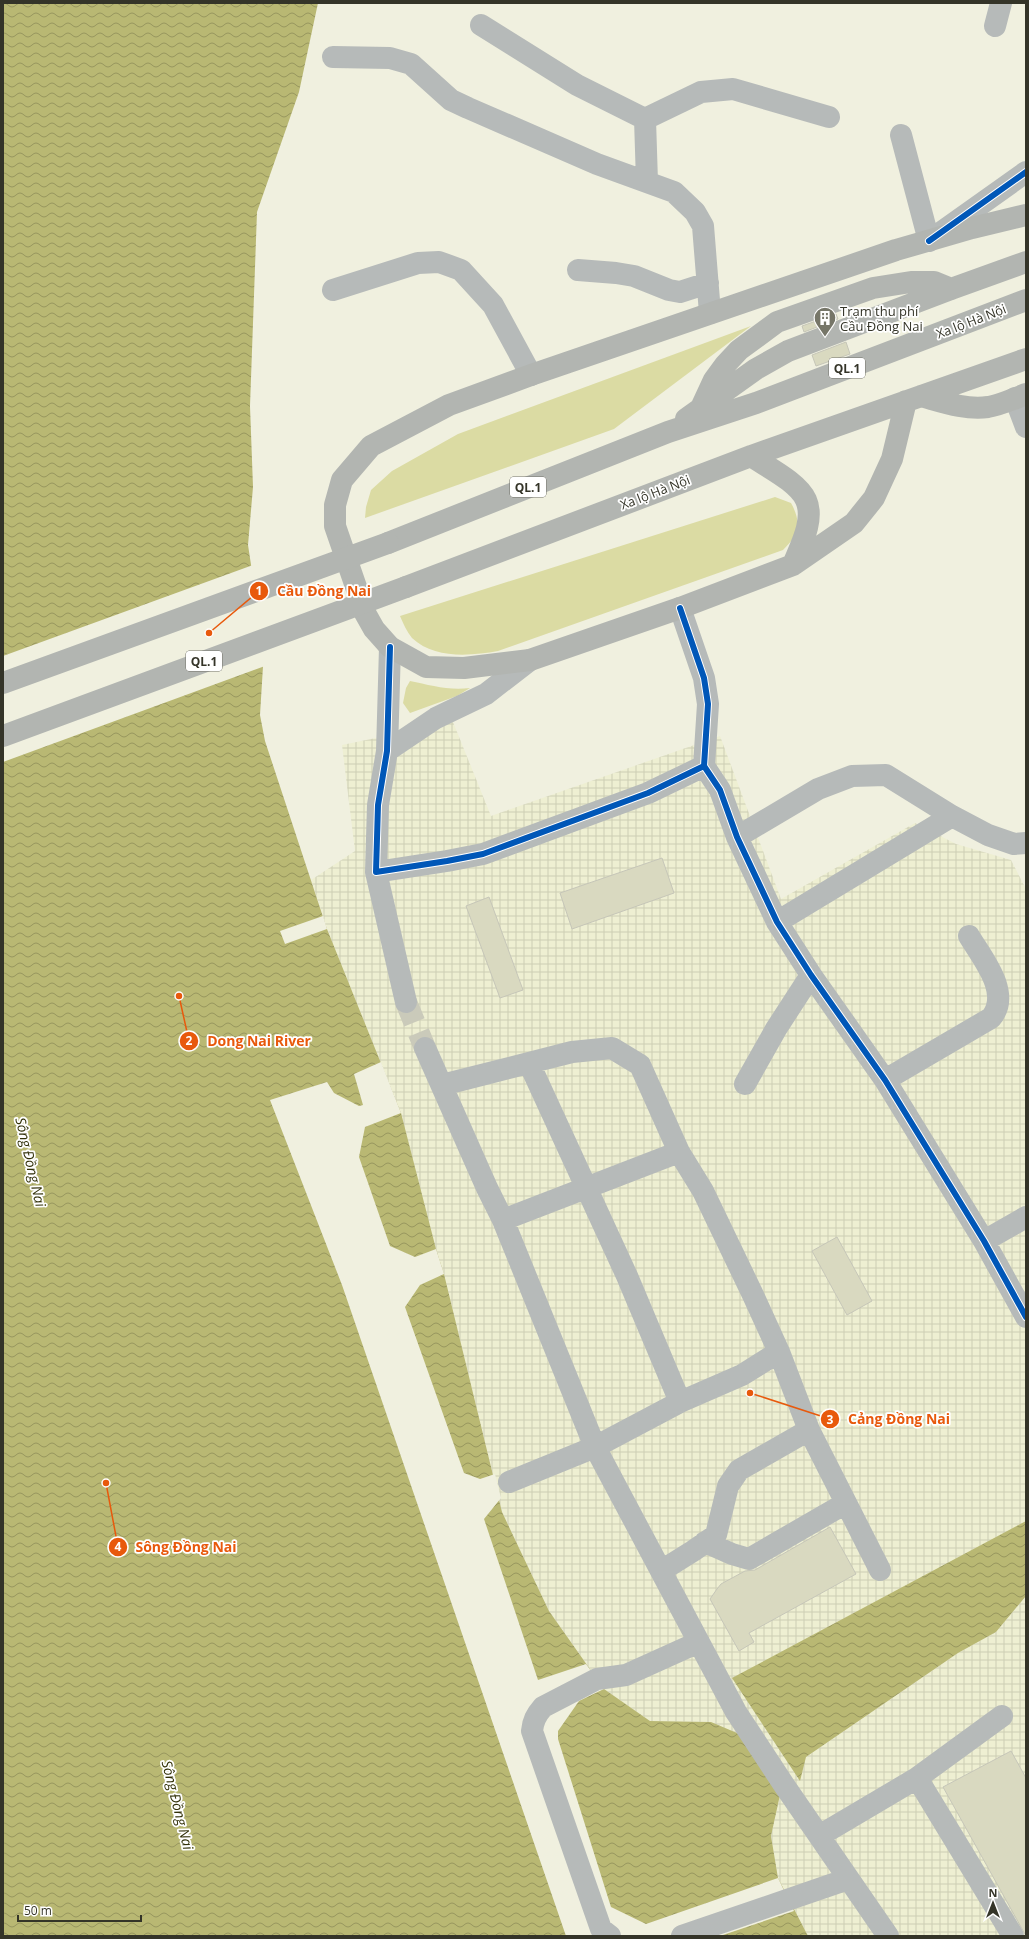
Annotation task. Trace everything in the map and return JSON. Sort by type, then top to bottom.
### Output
[{"type":"highway","points":[[1021,396],[990,407],[976,408],[914,398],[892,459],[874,498],[854,523],[794,565],[680,608],[530,660],[464,668],[426,667],[390,647],[374,629],[365,613],[335,526],[335,505],[342,480],[371,446],[449,405],[710,313],[929,241],[1026,215]]},
{"type":"highway","name":"Xa lộ Hà Nội","points":[[668,432],[756,369],[788,351],[1026,262]]},
{"type":"highway","points":[[701,409],[714,380],[725,365],[738,350],[776,322],[873,288],[911,282],[934,282],[951,289]]},
{"type":"highway","name":"Xa lộ Hà Nội","points":[[3,683],[388,542],[668,432],[756,403],[1026,300]]},
{"type":"highway","name":"Xa lộ Hà Nội","points":[[3,736],[406,587],[752,456],[1026,358]]},
{"type":"highway","points":[[752,456],[794,485],[806,501],[808,517],[805,536],[794,565]]},
{"type":"street","points":[[995,26],[1001,3]]},
{"type":"street","points":[[481,25],[577,84],[645,119]]},
{"type":"street","points":[[333,57],[390,58],[411,64],[451,100],[590,161],[674,192],[695,212],[703,226],[710,313]]},
{"type":"street","points":[[645,119],[701,92],[733,89],[829,117]]},
{"type":"street","points":[[645,119],[647,182]]},
{"type":"street","points":[[901,135],[929,241],[1026,172]]},
{"type":"street","points":[[333,290],[418,263],[439,262],[461,270],[493,305],[531,375]]},
{"type":"street","points":[[578,270],[616,272],[634,276],[669,290],[680,292],[708,283]]},
{"type":"street","points":[[1021,396],[1026,427]]},
{"type":"street","points":[[680,608],[704,678],[708,704],[704,766],[720,790],[737,837],[777,922],[811,975],[885,1080],[984,1240],[1026,1317]]},
{"type":"street","points":[[390,647],[387,751],[378,805],[376,872],[406,1002]]},
{"type":"street","points":[[387,751],[436,718],[486,694],[530,660]]},
{"type":"street","points":[[376,872],[483,854],[648,793],[704,766]]},
{"type":"street","points":[[737,837],[818,788],[852,776],[886,775],[952,816],[988,835],[1014,844],[1026,843]]},
{"type":"street","points":[[777,922],[952,816]]},
{"type":"street","points":[[885,1080],[991,1018],[997,1011],[997,984],[969,936]]},
{"type":"street","points":[[745,1084],[776,1029],[811,975]]},
{"type":"street","points":[[425,1048],[487,1188],[503,1220],[595,1447],[736,1712],[784,1785],[888,1936]]},
{"type":"street","points":[[442,1085],[572,1052],[612,1048],[640,1065],[679,1152],[703,1191],[779,1352],[809,1430],[880,1570]]},
{"type":"street","points":[[529,1063],[627,1276],[680,1402]]},
{"type":"street","points":[[503,1220],[679,1152]]},
{"type":"street","points":[[984,1240],[1026,1218]]},
{"type":"street","points":[[509,1482],[595,1447],[680,1402],[742,1375],[779,1352]]},
{"type":"street","points":[[661,1571],[716,1534],[728,1486],[738,1470],[809,1430]]},
{"type":"street","points":[[705,1542],[732,1554],[749,1558],[846,1503]]},
{"type":"street","points":[[610,1936],[602,1929],[532,1731],[532,1722],[536,1714],[543,1707],[597,1680],[626,1675],[699,1642]]},
{"type":"street","points":[[819,1836],[916,1778],[1002,1716]]},
{"type":"street","points":[[916,1778],[1013,1936]]},
{"type":"street","points":[[682,1936],[848,1879]]},
{"type":"shaded area","points":[[453,722],[491,816],[720,736],[781,899],[915,823],[956,844],[1011,860],[1026,889],[1026,1521],[806,1757],[958,1653],[996,1632],[1026,1596],[1026,1936],[808,1936],[778,1878],[771,1836],[780,1795],[711,1722],[650,1721],[604,1689],[549,1611],[502,1512],[444,1274],[311,880],[355,851],[342,745]]},
{"type":"green space","points":[[751,326],[614,429],[365,518],[366,507],[371,490],[392,471],[458,434]]},
{"type":"green space","points":[[775,497],[791,503],[798,523],[793,539],[783,550],[498,651],[464,655],[441,653],[431,650],[412,638],[400,616]]},
{"type":"green space","points":[[410,681],[447,688],[470,688],[457,696],[410,713],[403,703],[406,688]]},
{"type":"water","points":[[3,3],[318,3],[299,92],[257,212],[250,406],[253,487],[248,545],[264,650],[260,715],[265,741],[327,929],[401,1113],[436,1249],[444,1274],[502,1512],[549,1611],[604,1689],[650,1721],[711,1722],[744,1736],[780,1795],[771,1836],[778,1878],[808,1936],[3,1936]]},
{"type":"water","points":[[1026,1521],[1026,1596],[996,1632],[958,1653],[806,1757],[800,1781],[732,1678]]},
{"type":"pier","points":[[253,565],[266,650],[265,666],[3,762],[3,656]]},
{"type":"pier","points":[[323,916],[327,929],[285,944],[280,931]]},
{"type":"pier","points":[[381,1062],[401,1113],[365,1127],[359,1157],[390,1246],[415,1257],[436,1249],[444,1274],[420,1285],[405,1307],[464,1473],[480,1479],[495,1474],[501,1498],[484,1519],[538,1680],[586,1664],[604,1689],[579,1701],[558,1731],[558,1739],[611,1907],[646,1924],[778,1878],[794,1911],[720,1936],[566,1936],[342,1285],[270,1100],[327,1082],[334,1093],[359,1106],[363,1105],[354,1074]]},
{"type":"building","points":[[836,314],[838,319],[804,332],[802,326]]},
{"type":"building","points":[[846,342],[850,354],[816,366],[812,355]]},
{"type":"building","points":[[662,858],[674,893],[572,929],[560,893]]},
{"type":"building","points":[[489,897],[523,990],[500,998],[466,906]]},
{"type":"building","points":[[837,1237],[872,1301],[847,1315],[812,1251]]},
{"type":"building","points":[[830,1527],[856,1574],[749,1633],[754,1642],[739,1651],[710,1599],[717,1589],[721,1584],[745,1571],[755,1570]]},
{"type":"building","points":[[1011,1751],[1026,1778],[1026,1936],[943,1787]]},
{"type":"tunnel","points":[[406,1002],[425,1048]]},
{"type":"cycle path","points":[[929,241],[1026,172]]},
{"type":"cycle path","points":[[680,608],[704,678],[708,704],[704,766],[720,790],[737,837],[777,922],[811,975],[885,1080],[984,1241],[1026,1317]]},
{"type":"cycle path","points":[[390,647],[387,751],[378,805],[376,872],[483,854],[648,793],[704,766]]},
{"type":"place","name":"Trạm thu phí Cầu Đồng Nai","points":[[825,338]]},
{"type":"place","name":"Cầu Đồng Nai","points":[[209,633]]},
{"type":"place","name":"Dong Nai River","points":[[179,996]]},
{"type":"place","name":"Cảng Đồng Nai","points":[[750,1393]]},
{"type":"place","name":"Sông Đồng Nai","points":[[106,1483]]}]
